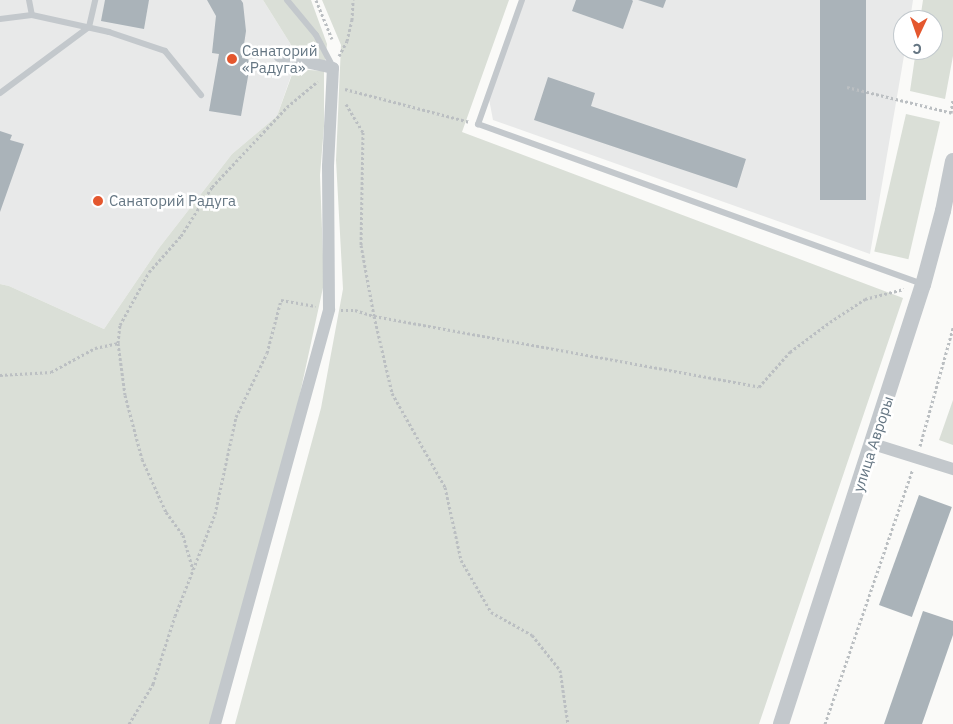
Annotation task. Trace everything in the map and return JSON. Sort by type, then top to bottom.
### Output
[{"type":"street","points":[[215,724],[329,309],[328,166],[333,68],[280,56]]},
{"type":"street","name":"улица Авроры","points":[[781,724],[873,444],[946,212],[953,161]]},
{"type":"street","points":[[873,444],[953,469]]},
{"type":"lane","points":[[30,0],[32,15]]},
{"type":"lane","points":[[0,93],[89,27],[95,0]]},
{"type":"lane","points":[[288,0],[316,35],[333,68]]},
{"type":"lane","points":[[522,0],[478,124],[923,285]]},
{"type":"lane","points":[[0,19],[32,15],[89,27],[165,51],[201,96]]},
{"type":"path","points":[[193,571],[183,535],[166,512],[142,459],[125,395],[118,343],[120,325],[149,272],[181,236],[212,187],[287,106],[333,68],[347,40],[352,20],[353,0]]},
{"type":"path","points":[[336,87],[478,124]]},
{"type":"path","points":[[847,87],[952,113],[953,99]]},
{"type":"path","points":[[345,102],[362,132],[361,246],[374,316],[392,393],[445,487],[461,560],[491,612],[532,635],[560,670],[568,724]]},
{"type":"path","points":[[130,724],[153,684],[215,514],[236,417],[267,353],[281,300],[329,309],[355,310],[374,316],[759,388],[790,352],[865,299],[923,285]]},
{"type":"path","points":[[825,724],[916,458],[953,328]]},
{"type":"path","points":[[0,375],[51,372],[94,348],[118,343]]},
{"type":"shaded area","name":"Санаторий Радуга","points":[[0,0],[263,0],[298,56],[277,116],[232,154],[159,248],[104,329],[9,286],[0,284]]},
{"type":"shaded area","points":[[263,0],[311,0],[327,44],[325,63],[298,56]]},
{"type":"shaded area","points":[[322,0],[509,0],[462,132],[903,298],[759,724],[235,724],[321,408],[343,289],[336,160],[341,45]]},
{"type":"shaded area","points":[[523,0],[913,0],[912,10],[893,10],[893,60],[903,60],[870,254],[493,120],[489,99]]},
{"type":"shaded area","points":[[923,0],[953,0],[953,56],[945,99],[910,91],[915,60],[943,60],[943,10],[922,10]]},
{"type":"shaded area","points":[[294,69],[324,71],[324,126],[320,175],[324,283],[298,403],[215,724],[0,724],[0,284],[9,286],[104,329],[159,248],[232,154],[277,116]]},
{"type":"shaded area","points":[[906,114],[940,122],[908,259],[874,251]]},
{"type":"shaded area","points":[[953,400],[953,445],[939,440]]},
{"type":"building","points":[[105,0],[149,0],[144,29],[101,21]]},
{"type":"building","name":"Санаторий «Радуга»","points":[[207,0],[241,0],[243,3],[246,31],[242,58],[251,60],[241,116],[209,111],[219,54],[212,53],[216,16]]},
{"type":"building","points":[[576,0],[633,1],[623,29],[572,11]]},
{"type":"building","points":[[638,0],[666,0],[663,8]]},
{"type":"building","points":[[820,0],[866,0],[866,200],[820,200]]},
{"type":"building","points":[[548,77],[595,93],[591,106],[746,159],[737,188],[534,120]]},
{"type":"building","points":[[0,131],[12,135],[10,140],[24,144],[0,212]]},
{"type":"building","points":[[919,495],[952,507],[912,617],[879,605]]},
{"type":"building","points":[[923,611],[953,621],[953,635],[922,724],[884,724]]},
{"type":"place","name":"Санаторий «Радуга»","points":[[232,59]]},
{"type":"place","name":"Санаторий Радуга","points":[[98,201]]}]
